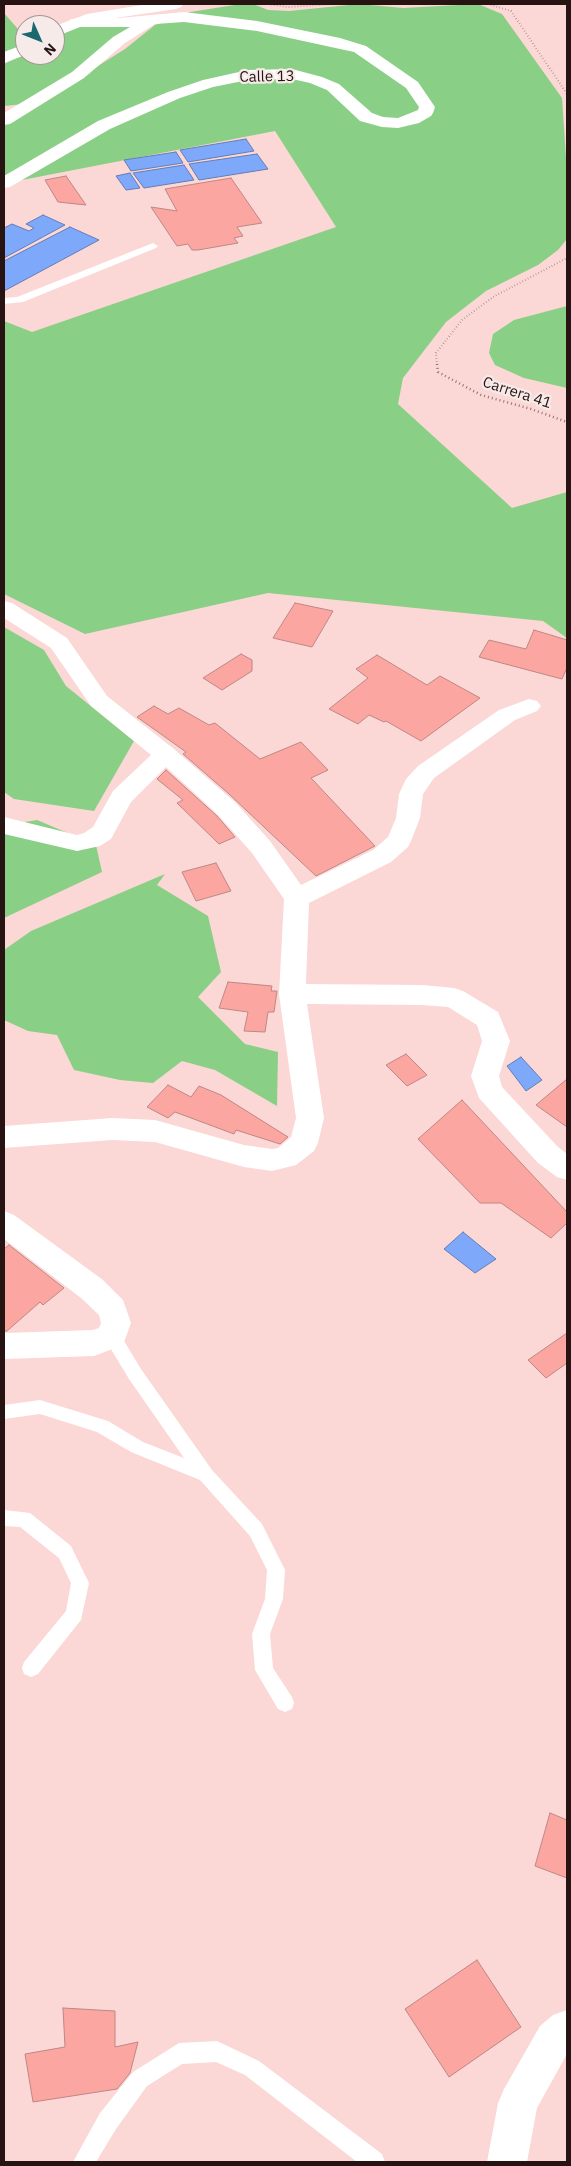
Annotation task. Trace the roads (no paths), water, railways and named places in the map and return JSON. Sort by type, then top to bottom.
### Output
[{"type":"main road","points":[[65,27],[76,22],[106,14],[176,4]]},
{"type":"main road","name":"Calle 13","points":[[4,182],[113,122],[174,95],[209,83],[248,75],[292,74],[316,80],[333,87],[366,117],[382,122],[398,123],[413,119],[425,113],[427,108],[412,85],[378,59],[360,49],[331,41],[213,20],[184,17],[119,23],[76,22]]},
{"type":"main road","points":[[4,120],[78,75],[119,40],[155,19]]},
{"type":"main road","points":[[4,608],[59,643],[99,701],[166,754],[227,809],[261,847],[297,898],[292,994],[310,1118],[304,1143],[286,1157],[272,1160],[244,1156],[155,1131],[112,1129],[4,1136]]},
{"type":"main road","points":[[297,898],[382,856],[399,841],[408,818],[411,794],[415,785],[426,772],[507,715],[529,706]]},
{"type":"main road","points":[[4,825],[25,832],[42,834],[77,843],[91,840],[102,833],[122,797],[166,754]]},
{"type":"main road","points":[[292,994],[422,995],[454,998],[489,1019],[496,1041],[485,1076],[489,1091],[548,1155],[567,1169]]},
{"type":"main road","points":[[4,1224],[92,1289],[112,1309],[116,1323],[112,1336],[94,1342],[4,1346]]},
{"type":"main road","points":[[507,2162],[518,2103],[554,2040],[567,2028]]},
{"type":"lane","points":[[4,301],[19,300],[153,246]]},
{"type":"lane","points":[[112,1336],[135,1374],[206,1475],[256,1530],[276,1570],[274,1599],[261,1634],[264,1670],[284,1703]]},
{"type":"lane","points":[[4,1412],[40,1407],[102,1426],[137,1447],[206,1475]]},
{"type":"lane","points":[[4,1518],[24,1519],[65,1552],[80,1583],[76,1614],[31,1668]]},
{"type":"lane","points":[[84,2162],[108,2122],[140,2079],[179,2054],[217,2051],[252,2068],[374,2162]]},
{"type":"water","points":[[246,139],[254,151],[188,162],[180,150]]},
{"type":"water","points":[[176,152],[183,163],[131,171],[124,160]]},
{"type":"water","points":[[257,154],[268,169],[199,180],[189,164]]},
{"type":"water","points":[[184,165],[194,180],[144,188],[133,173]]},
{"type":"water","points":[[130,173],[140,188],[126,190],[116,176]]},
{"type":"water","points":[[43,215],[65,225],[4,258],[4,228],[12,224],[29,231],[34,228],[26,224]]},
{"type":"water","points":[[70,227],[99,240],[4,291],[4,261]]},
{"type":"water","points":[[521,1057],[542,1080],[526,1091],[507,1066]]},
{"type":"water","points":[[463,1232],[496,1259],[475,1273],[444,1249]]}]
